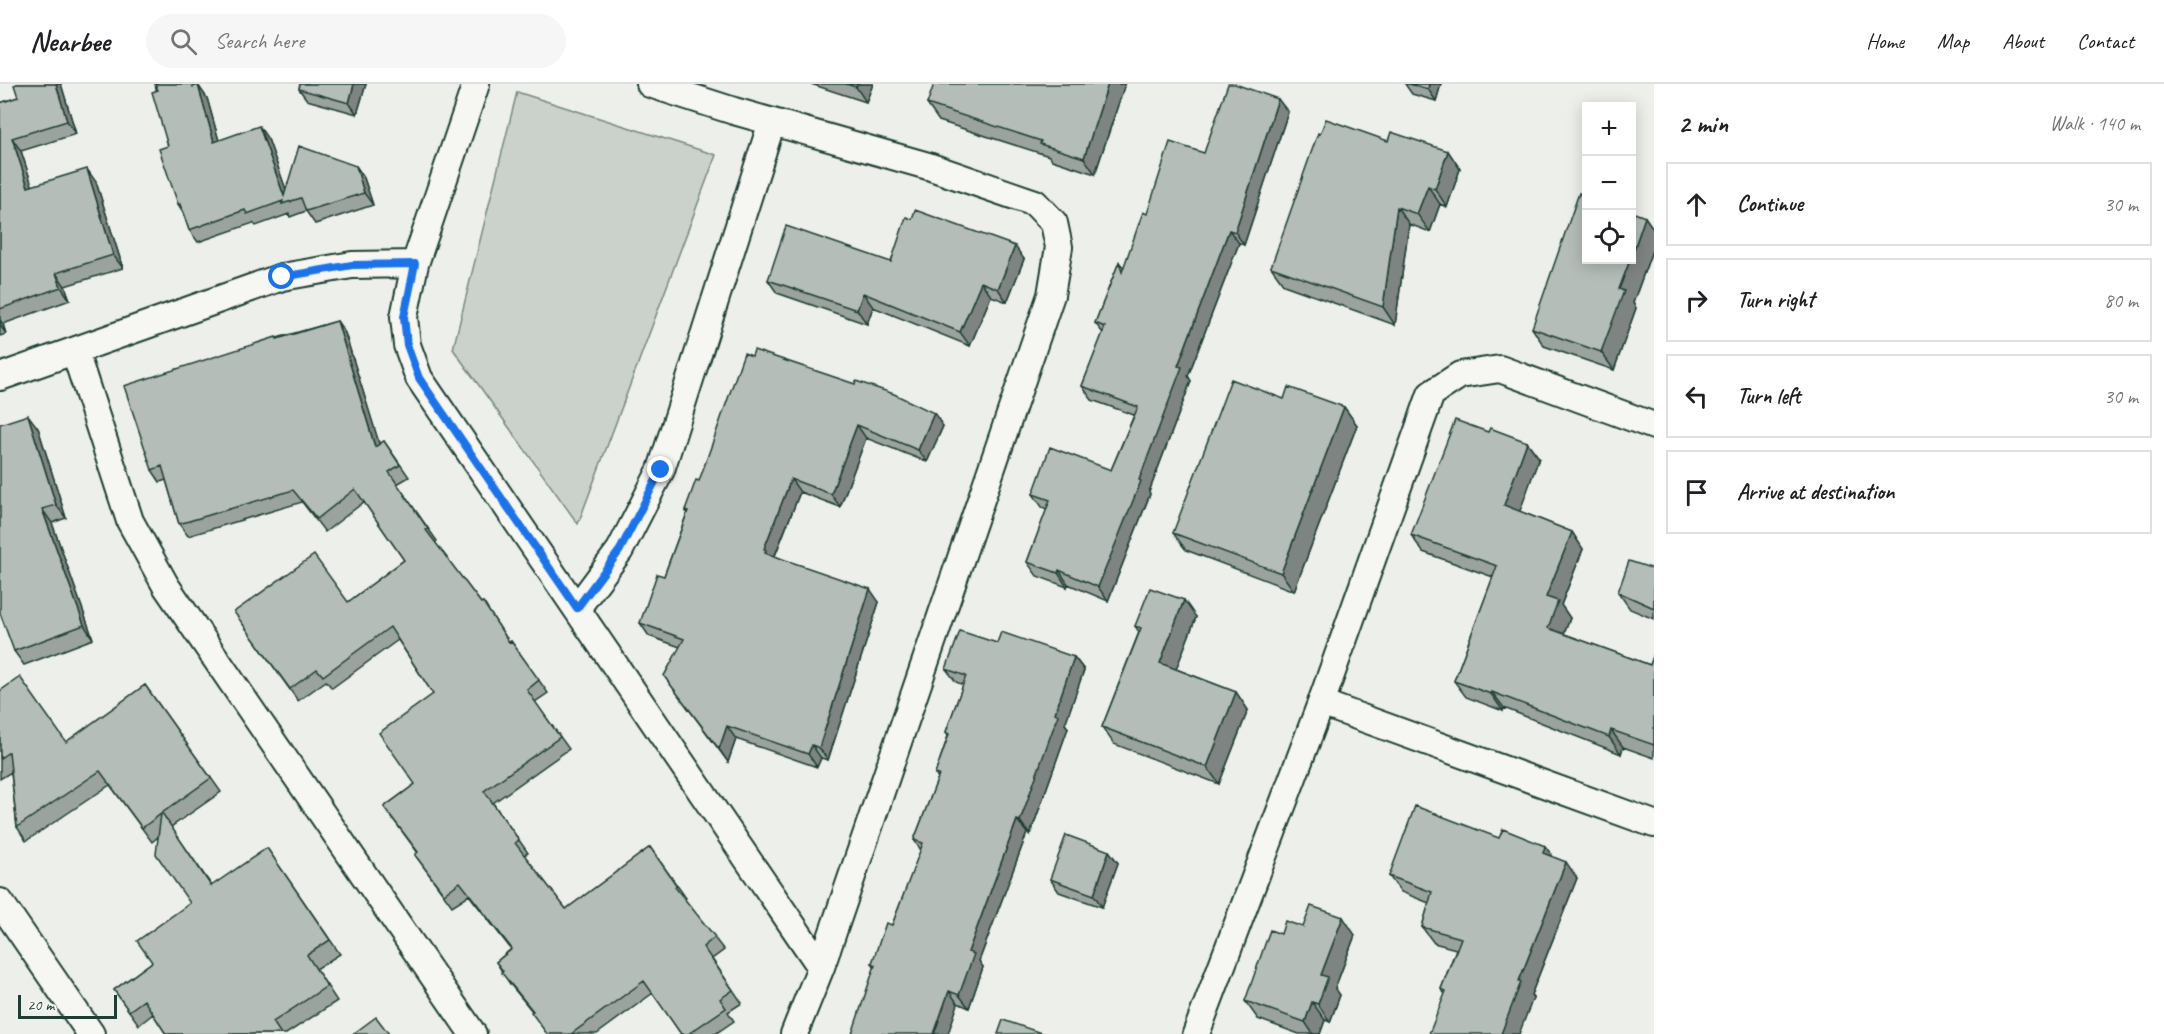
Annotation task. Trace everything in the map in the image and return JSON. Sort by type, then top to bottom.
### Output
[{"type":"street","points":[[476,84],[415,264],[404,317],[407,345],[419,378],[821,967]]},
{"type":"street","points":[[650,84],[772,122],[928,166],[1035,203],[1054,223],[1059,247],[1052,295],[821,967],[794,1034]]},
{"type":"street","points":[[577,608],[620,550],[661,470],[772,122]]},
{"type":"street","points":[[0,377],[282,277],[352,265],[415,264]]},
{"type":"street","points":[[75,352],[130,521],[165,586],[473,1034]]},
{"type":"street","points":[[1196,1034],[1322,703],[1431,394],[1460,375],[1500,369],[1654,426]]},
{"type":"street","points":[[1322,703],[1654,824]]},
{"type":"street","points":[[0,902],[91,1034]]},
{"type":"shaded area","points":[[517,92],[716,155],[578,524],[453,349]]},
{"type":"building","points":[[56,84],[67,121],[12,138],[28,187],[87,169],[113,255],[56,273],[61,287],[0,309],[0,103],[18,97],[14,85]]},
{"type":"building","points":[[155,84],[192,84],[193,87],[198,85],[214,142],[259,126],[284,196],[299,146],[356,166],[364,193],[306,211],[301,198],[282,204],[283,201],[247,214],[245,210],[189,230],[159,149],[168,146],[152,92],[158,90]]},
{"type":"building","points":[[300,84],[354,84],[349,103],[299,89]]},
{"type":"building","points":[[934,84],[1108,84],[1084,158],[1040,144],[1041,141],[927,104]]},
{"type":"building","points":[[1228,84],[1235,84],[1278,99],[1235,232],[1229,230],[1178,366],[1182,367],[1139,480],[1141,481],[1098,587],[1059,570],[1058,573],[1027,562],[1050,500],[1033,494],[1050,447],[1111,470],[1138,407],[1082,386],[1105,327],[1095,323],[1119,262],[1122,272],[1143,212],[1147,214],[1170,142],[1204,153]]},
{"type":"building","points":[[1409,84],[1429,84],[1428,89]]},
{"type":"building","points":[[1326,119],[1388,141],[1391,132],[1448,151],[1435,189],[1428,186],[1417,214],[1397,207],[1383,307],[1271,267],[1318,133],[1320,134]]},
{"type":"building","points":[[1579,193],[1582,194],[1582,264],[1628,264],[1619,289],[1624,291],[1601,352],[1532,328]]},
{"type":"building","points":[[915,210],[1015,246],[998,289],[981,282],[960,332],[863,293],[857,310],[768,280],[786,226],[891,262],[906,217],[912,219]]},
{"type":"building","points":[[1636,214],[1645,217],[1636,243]]},
{"type":"building","points":[[337,321],[375,447],[384,441],[400,465],[389,472],[428,529],[426,530],[481,603],[483,602],[509,642],[511,641],[539,680],[527,690],[560,737],[484,791],[519,840],[515,843],[566,909],[650,847],[677,886],[675,887],[715,937],[703,947],[733,990],[720,999],[726,1008],[688,1034],[681,1034],[644,981],[571,1034],[547,1034],[531,1012],[533,1011],[501,972],[503,971],[496,962],[512,949],[460,882],[444,894],[415,855],[418,852],[384,807],[415,784],[379,733],[433,694],[390,627],[323,676],[317,669],[290,689],[234,612],[314,555],[348,602],[404,560],[355,489],[317,519],[293,490],[179,524],[162,466],[152,470],[124,386],[276,337],[277,339]]},
{"type":"building","points":[[754,350],[855,384],[856,381],[894,394],[934,413],[918,450],[857,425],[831,494],[791,479],[764,549],[765,553],[870,589],[819,748],[812,745],[808,754],[727,726],[719,749],[664,676],[684,639],[640,623],[657,574],[664,576],[688,511],[685,510],[696,480],[699,481],[744,353],[752,356]]},
{"type":"building","points":[[1231,379],[1284,399],[1288,387],[1344,407],[1281,573],[1173,533]]},
{"type":"building","points":[[28,415],[56,505],[42,509],[84,625],[14,651],[0,613],[0,424]]},
{"type":"building","points":[[1455,420],[1488,432],[1490,428],[1527,442],[1504,505],[1572,532],[1546,597],[1558,601],[1548,628],[1650,665],[1654,654],[1654,745],[1611,730],[1609,737],[1492,692],[1491,694],[1454,681],[1497,566],[1411,535]]},
{"type":"building","points":[[1629,561],[1654,569],[1654,608],[1618,592]]},
{"type":"building","points":[[1150,588],[1184,600],[1160,663],[1236,692],[1207,767],[1102,727],[1141,628],[1135,626]]},
{"type":"building","points":[[960,631],[997,643],[1001,632],[1074,657],[1055,713],[1058,715],[1020,821],[1017,820],[968,952],[974,954],[959,995],[949,991],[934,1034],[852,1034],[886,923],[892,925],[923,843],[914,840],[939,775],[935,774],[949,734],[946,732],[966,676],[946,669]]},
{"type":"building","points":[[20,677],[66,742],[145,685],[211,778],[162,813],[211,886],[267,848],[330,940],[307,955],[327,986],[273,1022],[281,1034],[166,1034],[144,1000],[129,1011],[114,990],[152,962],[137,941],[190,903],[156,854],[161,814],[142,828],[100,771],[17,827],[9,752],[0,758],[0,691]]},
{"type":"building","points":[[1415,806],[1499,838],[1503,829],[1545,846],[1543,853],[1566,862],[1519,981],[1521,982],[1501,1034],[1429,1034],[1446,991],[1441,989],[1461,938],[1422,927],[1432,892],[1389,876]]},
{"type":"building","points":[[1066,835],[1109,851],[1094,895],[1050,879]]},
{"type":"building","points":[[1311,906],[1343,917],[1321,975],[1328,977],[1318,1004],[1312,1002],[1305,1022],[1245,1001],[1270,930],[1281,934],[1285,921],[1303,927]]},
{"type":"building","points":[[376,1017],[389,1034],[353,1034]]},
{"type":"building","points":[[1003,1020],[1044,1034],[998,1034]]},
{"type":"route","points":[[282,277],[352,265],[415,264],[404,317],[407,345],[419,378],[577,608],[620,550],[661,470]]}]
